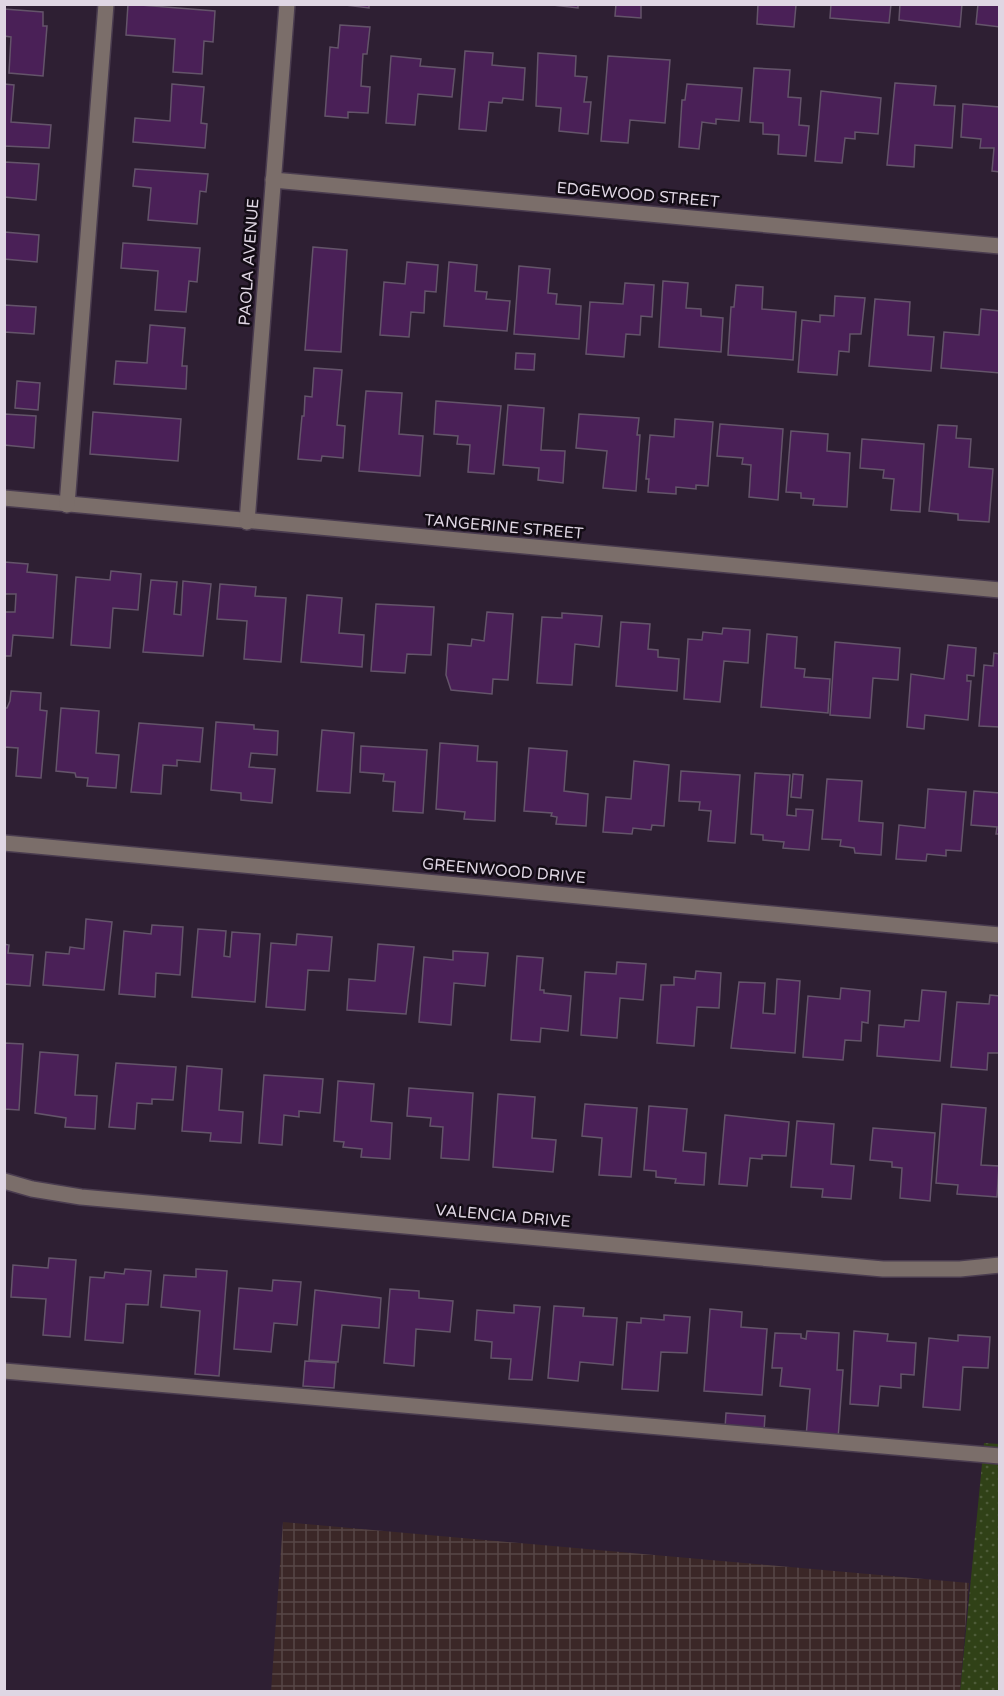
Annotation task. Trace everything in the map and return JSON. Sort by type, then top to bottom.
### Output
[{"type":"street","points":[[67,505],[106,4]]},
{"type":"street","name":"PAOLA AVENUE","points":[[248,522],[287,4]]},
{"type":"street","name":"EDGEWOOD STREET","points":[[273,180],[999,246]]},
{"type":"street","name":"TANGERINE STREET","points":[[4,498],[999,590]]},
{"type":"street","name":"GREENWOOD DRIVE","points":[[4,843],[999,935]]},
{"type":"street","name":"VALENCIA DRIVE","points":[[4,1180],[32,1189],[81,1197],[883,1269],[960,1269],[999,1265]]},
{"type":"street","points":[[4,1371],[999,1456]]},
{"type":"shaded area","points":[[283,1522],[969,1583],[960,1691],[271,1692]]},
{"type":"green space","points":[[984,1443],[999,1444],[999,1691],[960,1692]]},
{"type":"building","points":[[128,4],[215,11],[213,42],[204,41],[202,74],[173,72],[175,39],[126,35]]},
{"type":"building","points":[[337,4],[369,4],[369,8]]},
{"type":"building","points":[[544,4],[578,4],[578,8]]},
{"type":"building","points":[[616,4],[641,4],[641,18],[615,16]]},
{"type":"building","points":[[758,4],[823,4],[796,5],[794,27],[757,24]]},
{"type":"building","points":[[831,4],[891,4],[889,23],[830,18]]},
{"type":"building","points":[[900,4],[962,4],[960,27],[899,20]]},
{"type":"building","points":[[978,4],[1000,4],[1000,27],[976,24]]},
{"type":"building","points":[[4,9],[43,12],[43,26],[47,26],[43,76],[9,73],[11,37],[4,36]]},
{"type":"building","points":[[340,25],[370,27],[367,54],[363,54],[361,86],[370,87],[368,113],[348,112],[348,118],[325,116],[330,47],[338,48]]},
{"type":"building","points":[[465,51],[493,53],[492,65],[525,68],[523,100],[503,98],[502,103],[489,102],[486,131],[459,129]]},
{"type":"building","points":[[538,53],[576,56],[575,76],[587,77],[584,102],[591,102],[588,134],[559,131],[561,108],[536,106]]},
{"type":"building","points":[[391,56],[421,59],[420,66],[455,69],[452,97],[418,94],[415,125],[386,123]]},
{"type":"building","points":[[608,56],[670,60],[665,123],[630,120],[628,143],[601,141]]},
{"type":"building","points":[[754,68],[790,70],[788,97],[801,98],[799,125],[809,126],[806,156],[778,154],[779,135],[763,134],[763,123],[750,122]]},
{"type":"building","points":[[895,83],[936,86],[934,105],[955,106],[952,148],[915,145],[914,167],[887,165]]},
{"type":"building","points":[[4,84],[14,85],[11,122],[51,125],[49,148],[4,146]]},
{"type":"building","points":[[172,84],[204,87],[201,123],[207,124],[205,148],[133,142],[135,118],[170,121]]},
{"type":"building","points":[[687,84],[742,88],[739,121],[716,119],[716,124],[702,122],[699,149],[679,147],[682,100],[685,100]]},
{"type":"building","points":[[821,91],[881,98],[878,134],[855,132],[855,139],[845,138],[842,163],[815,161]]},
{"type":"building","points":[[963,104],[1000,107],[1000,172],[992,171],[994,148],[980,148],[981,139],[961,137]]},
{"type":"building","points":[[4,162],[39,164],[36,200],[4,197]]},
{"type":"building","points":[[135,169],[208,174],[206,192],[200,191],[197,224],[148,220],[151,188],[133,186]]},
{"type":"building","points":[[4,232],[39,235],[37,262],[4,259]]},
{"type":"building","points":[[123,243],[200,248],[197,282],[189,281],[186,312],[155,310],[158,271],[121,268]]},
{"type":"building","points":[[313,247],[347,250],[341,352],[305,350]]},
{"type":"building","points":[[407,262],[438,265],[436,292],[425,291],[424,313],[411,312],[409,337],[380,335],[384,282],[405,284]]},
{"type":"building","points":[[449,262],[477,265],[475,291],[487,292],[486,299],[510,301],[507,331],[444,326]]},
{"type":"building","points":[[519,266],[550,269],[548,293],[557,294],[556,304],[581,306],[579,339],[514,334]]},
{"type":"building","points":[[663,281],[688,283],[686,308],[701,309],[701,316],[723,318],[721,352],[659,347]]},
{"type":"building","points":[[625,283],[654,285],[652,317],[641,316],[640,335],[626,334],[624,357],[586,354],[590,302],[623,304]]},
{"type":"building","points":[[736,285],[763,287],[762,309],[796,312],[793,360],[728,355],[731,307],[734,307]]},
{"type":"building","points":[[835,296],[865,298],[861,334],[850,334],[849,352],[839,351],[837,375],[798,372],[802,320],[820,322],[820,315],[834,316]]},
{"type":"building","points":[[875,299],[910,302],[908,335],[934,337],[931,371],[869,366]]},
{"type":"building","points":[[4,305],[36,307],[34,334],[4,332]]},
{"type":"building","points":[[981,309],[1000,311],[1000,373],[941,368],[944,332],[979,335]]},
{"type":"building","points":[[150,325],[185,328],[182,366],[187,366],[186,389],[114,384],[116,361],[147,363]]},
{"type":"building","points":[[516,353],[535,354],[534,370],[515,369]]},
{"type":"building","points":[[314,368],[342,370],[337,425],[345,426],[343,458],[322,456],[321,461],[298,459],[305,396],[312,397]]},
{"type":"building","points":[[17,381],[40,383],[38,410],[15,408]]},
{"type":"building","points":[[366,391],[402,393],[399,434],[423,436],[420,476],[359,471]]},
{"type":"building","points":[[436,401],[501,406],[494,474],[468,472],[470,445],[457,444],[458,436],[434,434]]},
{"type":"building","points":[[508,405],[544,408],[541,450],[565,451],[563,483],[538,480],[539,468],[503,465]]},
{"type":"building","points":[[93,412],[181,419],[178,461],[90,454]]},
{"type":"building","points":[[4,414],[36,416],[34,448],[4,445]]},
{"type":"building","points":[[579,414],[639,418],[636,491],[603,488],[607,451],[576,448]]},
{"type":"building","points":[[675,419],[713,422],[708,486],[696,485],[696,489],[676,487],[676,494],[648,492],[649,479],[646,479],[650,435],[674,437]]},
{"type":"building","points":[[720,424],[783,429],[778,500],[749,497],[751,465],[742,464],[743,458],[717,456]]},
{"type":"building","points":[[938,425],[957,426],[956,438],[971,439],[969,467],[993,469],[989,522],[958,520],[958,514],[929,511]]},
{"type":"building","points":[[791,431],[828,434],[827,451],[850,453],[847,507],[813,505],[814,499],[801,498],[801,493],[786,492]]},
{"type":"building","points":[[862,439],[924,444],[920,512],[891,510],[894,479],[883,478],[884,470],[860,468]]},
{"type":"building","points":[[4,562],[28,564],[27,572],[57,575],[53,638],[13,635],[11,656],[4,656],[4,612],[15,612],[16,594],[4,594]]},
{"type":"building","points":[[111,571],[141,574],[138,610],[113,608],[110,648],[71,645],[76,577],[110,580]]},
{"type":"building","points":[[151,580],[177,582],[174,614],[181,615],[183,581],[211,584],[203,656],[143,652]]},
{"type":"building","points":[[220,584],[256,587],[255,596],[286,598],[281,662],[244,659],[247,621],[217,619]]},
{"type":"building","points":[[307,595],[342,598],[339,633],[364,635],[362,667],[301,662]]},
{"type":"building","points":[[376,604],[434,607],[431,655],[407,654],[405,673],[371,671]]},
{"type":"building","points":[[487,612],[513,614],[508,680],[493,679],[492,694],[451,690],[446,675],[448,644],[471,646],[472,639],[484,641]]},
{"type":"building","points":[[562,613],[602,616],[599,647],[575,644],[572,685],[537,683],[542,617],[562,618]]},
{"type":"building","points":[[621,622],[650,624],[648,649],[658,650],[658,657],[679,659],[677,691],[616,686]]},
{"type":"building","points":[[723,628],[750,630],[748,663],[724,661],[720,702],[684,699],[688,639],[702,640],[703,632],[722,634]]},
{"type":"building","points":[[767,634],[797,637],[795,668],[805,669],[804,677],[830,679],[828,713],[761,707]]},
{"type":"building","points":[[835,642],[900,648],[898,680],[873,678],[870,718],[830,715]]},
{"type":"building","points":[[948,645],[976,648],[974,676],[967,675],[967,681],[971,681],[968,720],[925,715],[924,729],[907,727],[911,674],[944,679]]},
{"type":"building","points":[[994,653],[1000,654],[1000,727],[979,726],[984,665],[993,666]]},
{"type":"building","points":[[11,691],[41,693],[40,710],[47,711],[41,778],[16,776],[18,748],[4,747],[4,708],[7,708],[10,701]]},
{"type":"building","points":[[61,708],[99,711],[96,753],[119,755],[116,788],[87,786],[88,778],[76,777],[75,773],[56,771]]},
{"type":"building","points":[[216,722],[254,725],[254,729],[278,731],[277,755],[251,753],[249,767],[275,769],[272,803],[241,800],[241,793],[211,790]]},
{"type":"building","points":[[139,723],[203,728],[200,762],[177,760],[177,766],[163,765],[161,794],[131,792]]},
{"type":"building","points":[[322,730],[354,733],[350,793],[317,791]]},
{"type":"building","points":[[440,743],[478,746],[477,761],[497,762],[495,821],[464,819],[465,812],[436,809]]},
{"type":"building","points":[[361,746],[427,750],[423,813],[393,811],[395,782],[383,781],[384,774],[360,772]]},
{"type":"building","points":[[529,748],[567,751],[564,791],[588,794],[586,826],[556,824],[557,817],[551,816],[552,813],[524,811]]},
{"type":"building","points":[[634,761],[669,765],[664,826],[652,825],[651,830],[633,828],[632,834],[603,832],[606,797],[631,799]]},
{"type":"building","points":[[681,771],[740,775],[735,843],[708,841],[711,811],[699,810],[700,802],[679,801]]},
{"type":"building","points":[[755,773],[790,775],[787,815],[796,816],[796,809],[813,810],[809,850],[783,848],[784,842],[763,840],[763,835],[751,834]]},
{"type":"building","points":[[793,774],[803,775],[801,798],[791,797]]},
{"type":"building","points":[[827,779],[862,781],[859,821],[883,823],[881,855],[855,853],[854,848],[840,846],[841,840],[822,839]]},
{"type":"building","points":[[928,789],[966,792],[961,851],[946,850],[946,856],[927,854],[926,861],[896,859],[899,825],[925,828]]},
{"type":"building","points":[[974,791],[1000,793],[1000,834],[996,834],[997,827],[971,825]]},
{"type":"building","points":[[86,919],[112,922],[104,990],[43,985],[46,952],[69,954],[70,947],[84,949]]},
{"type":"building","points":[[152,925],[183,927],[180,975],[156,973],[155,997],[119,994],[124,931],[151,934]]},
{"type":"building","points":[[198,929],[226,931],[224,956],[230,957],[232,932],[260,934],[255,1002],[192,997]]},
{"type":"building","points":[[297,934],[332,937],[329,971],[308,970],[305,1010],[266,1007],[271,943],[296,945]]},
{"type":"building","points":[[4,944],[9,945],[8,953],[33,955],[30,986],[4,984]]},
{"type":"building","points":[[378,944],[414,947],[406,1014],[347,1010],[349,979],[375,981]]},
{"type":"building","points":[[453,951],[488,953],[485,986],[454,983],[451,1025],[419,1022],[424,957],[453,960]]},
{"type":"building","points":[[517,956],[543,958],[540,990],[544,990],[544,993],[571,996],[568,1031],[541,1028],[540,1042],[511,1040]]},
{"type":"building","points":[[617,962],[646,964],[643,1000],[620,998],[617,1038],[581,1035],[585,972],[616,974]]},
{"type":"building","points":[[696,971],[721,973],[719,1008],[697,1007],[694,1046],[657,1043],[661,985],[674,985],[674,977],[695,979]]},
{"type":"building","points":[[777,979],[800,981],[795,1053],[731,1048],[739,982],[765,983],[763,1013],[775,1014]]},
{"type":"building","points":[[841,988],[870,991],[868,1023],[862,1022],[861,1041],[845,1040],[843,1060],[803,1057],[808,996],[840,999]]},
{"type":"building","points":[[922,990],[946,992],[940,1061],[877,1056],[879,1025],[904,1027],[905,1020],[919,1021]]},
{"type":"building","points":[[990,995],[1000,996],[1000,1053],[988,1053],[987,1070],[951,1067],[957,1002],[989,1004]]},
{"type":"building","points":[[4,1043],[23,1044],[19,1110],[4,1109]]},
{"type":"building","points":[[40,1052],[78,1055],[75,1095],[97,1096],[95,1129],[65,1127],[66,1118],[35,1113]]},
{"type":"building","points":[[116,1063],[176,1067],[173,1100],[152,1099],[152,1104],[137,1103],[135,1129],[109,1127]]},
{"type":"building","points":[[187,1066],[222,1069],[219,1110],[243,1112],[241,1143],[210,1141],[211,1133],[182,1131]]},
{"type":"building","points":[[264,1075],[323,1079],[320,1113],[299,1111],[299,1117],[284,1115],[282,1145],[259,1143]]},
{"type":"building","points":[[338,1081],[374,1084],[371,1121],[392,1123],[390,1159],[361,1157],[362,1149],[343,1147],[344,1142],[334,1141]]},
{"type":"building","points":[[409,1088],[473,1093],[469,1160],[441,1158],[443,1127],[430,1126],[431,1118],[407,1116]]},
{"type":"building","points":[[498,1094],[535,1097],[532,1138],[556,1140],[553,1172],[493,1167]]},
{"type":"building","points":[[585,1104],[637,1108],[631,1177],[599,1175],[602,1138],[582,1136]]},
{"type":"building","points":[[942,1104],[986,1108],[981,1165],[999,1166],[997,1197],[957,1194],[958,1185],[936,1183]]},
{"type":"building","points":[[649,1106],[687,1109],[683,1151],[706,1153],[704,1185],[675,1183],[676,1179],[656,1177],[656,1171],[644,1170]]},
{"type":"building","points":[[725,1115],[789,1122],[786,1156],[762,1155],[762,1159],[750,1158],[747,1186],[719,1184]]},
{"type":"building","points":[[797,1121],[834,1124],[831,1164],[854,1166],[851,1199],[822,1197],[823,1189],[791,1187]]},
{"type":"building","points":[[873,1128],[935,1133],[930,1201],[900,1198],[902,1168],[892,1167],[892,1162],[870,1160]]},
{"type":"building","points":[[49,1258],[76,1260],[70,1337],[43,1335],[46,1299],[11,1297],[13,1265],[48,1268]]},
{"type":"building","points":[[125,1269],[151,1271],[148,1305],[126,1304],[123,1343],[85,1340],[90,1277],[104,1278],[105,1272],[124,1274]]},
{"type":"building","points":[[196,1269],[227,1271],[219,1376],[195,1374],[200,1311],[161,1307],[164,1275],[196,1277]]},
{"type":"building","points":[[273,1280],[301,1282],[297,1325],[274,1323],[271,1352],[234,1349],[239,1288],[272,1291]]},
{"type":"building","points":[[390,1289],[419,1291],[419,1298],[453,1301],[450,1332],[416,1329],[414,1366],[384,1363]]},
{"type":"building","points":[[315,1290],[381,1298],[379,1328],[342,1325],[338,1362],[309,1360]]},
{"type":"building","points":[[514,1305],[540,1307],[532,1380],[509,1379],[511,1359],[491,1358],[492,1342],[475,1340],[477,1310],[514,1313]]},
{"type":"building","points":[[554,1306],[584,1308],[583,1316],[617,1318],[613,1365],[580,1362],[578,1381],[548,1378]]},
{"type":"building","points":[[710,1309],[742,1312],[741,1327],[767,1329],[762,1395],[704,1391]]},
{"type":"building","points":[[664,1315],[690,1317],[687,1353],[661,1352],[658,1391],[622,1389],[627,1322],[641,1323],[641,1318],[664,1320]]},
{"type":"building","points":[[807,1331],[839,1333],[837,1370],[843,1370],[838,1439],[806,1437],[810,1389],[780,1386],[782,1368],[772,1368],[775,1333],[801,1334],[801,1338],[806,1339]]},
{"type":"building","points":[[854,1331],[888,1334],[887,1341],[916,1343],[914,1375],[901,1374],[901,1388],[880,1386],[878,1406],[850,1404]]},
{"type":"building","points":[[958,1335],[990,1337],[988,1368],[963,1367],[960,1410],[923,1407],[929,1338],[958,1341]]},
{"type":"building","points":[[305,1361],[336,1363],[334,1388],[303,1386]]},
{"type":"building","points":[[726,1413],[765,1416],[764,1431],[725,1428]]}]
